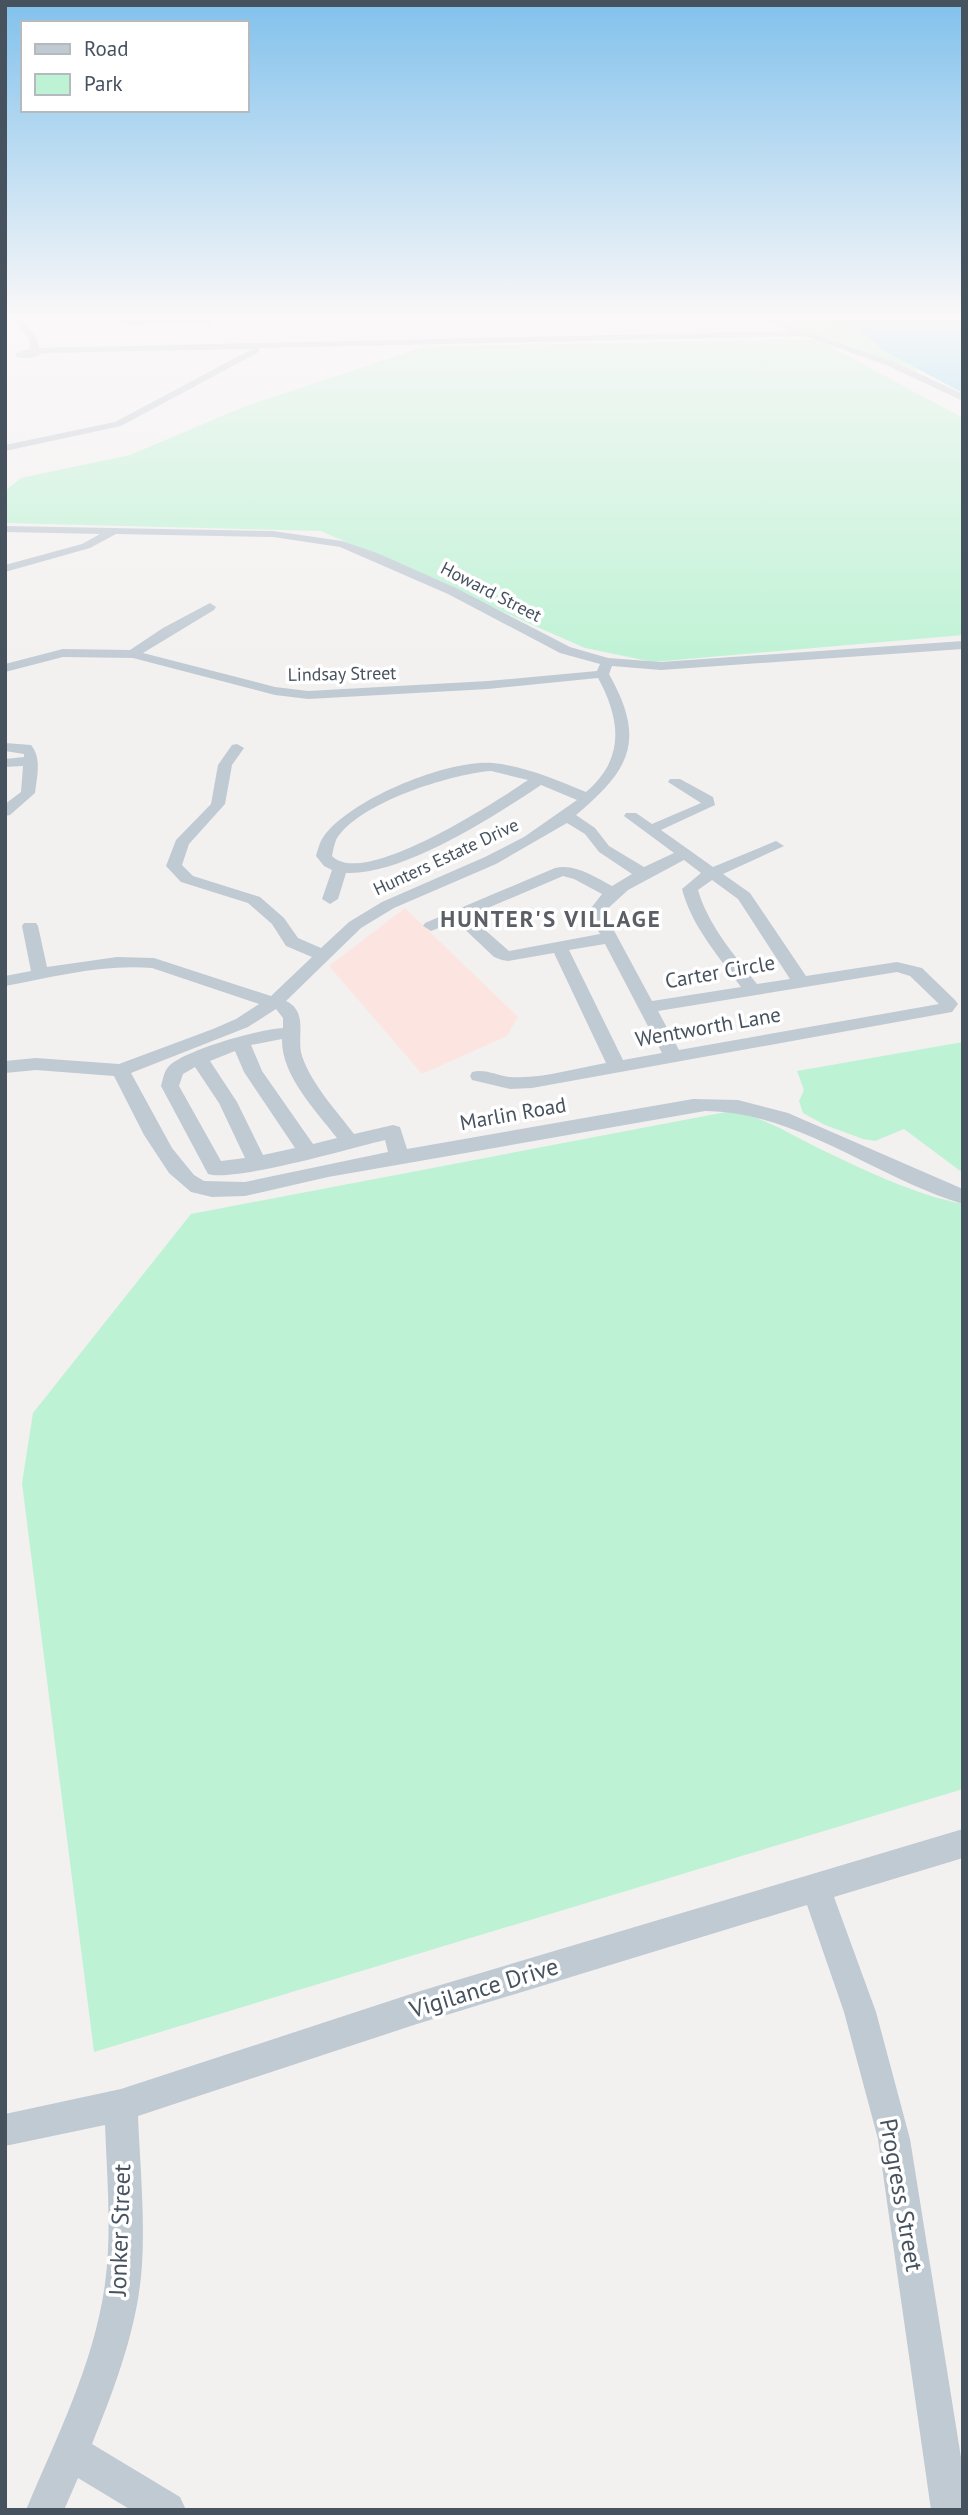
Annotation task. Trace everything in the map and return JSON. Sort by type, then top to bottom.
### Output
[{"type":"street","points":[[5,448],[60,436]]},
{"type":"street","name":"Howard Street","points":[[5,529],[273,534],[342,544],[431,581],[604,668],[963,645]]},
{"type":"street","points":[[5,569],[86,547],[114,531]]},
{"type":"street","points":[[133,654],[210,607]]},
{"type":"street","name":"Lindsay Street","points":[[5,668],[63,653],[133,654],[275,691],[308,695],[488,685],[604,668]]},
{"type":"street","name":"Hunters Estate Drive","points":[[120,1070],[230,1028],[276,1001],[355,925],[388,905],[508,853],[567,816],[588,799],[615,764],[625,735],[620,707],[604,668]]},
{"type":"street","points":[[5,747],[28,749],[31,761],[28,793],[5,812]]},
{"type":"street","points":[[237,748],[222,768],[222,790],[217,806],[185,836],[174,866],[187,879],[254,900],[278,920],[292,942],[323,955]]},
{"type":"street","points":[[5,763],[31,761]]},
{"type":"street","points":[[537,780],[449,834],[424,846],[363,867],[340,869],[331,865],[324,856],[328,839],[386,795],[433,778],[474,768],[504,769],[568,789],[588,799]]},
{"type":"street","points":[[652,829],[708,805],[705,798],[675,782]]},
{"type":"street","points":[[567,816],[590,831],[604,849],[642,873]]},
{"type":"street","points":[[631,816],[685,854]]},
{"type":"street","points":[[752,990],[691,896],[692,886],[713,872],[776,846]]},
{"type":"street","name":"Carter Circle","points":[[673,1056],[596,912],[600,904],[642,873],[685,854],[713,872],[744,896],[800,982]]},
{"type":"street","points":[[330,899],[340,869]]},
{"type":"street","points":[[431,926],[531,886],[554,873],[566,871],[614,894]]},
{"type":"street","points":[[459,915],[504,955],[608,938]]},
{"type":"street","points":[[30,926],[40,974]]},
{"type":"street","points":[[559,946],[617,1067]]},
{"type":"street","points":[[5,981],[103,963],[137,961],[154,963],[276,1001],[292,1017],[294,1026],[290,1033],[293,1057],[350,1142]]},
{"type":"street","name":"Carter Circle","points":[[648,1007],[893,968],[916,972],[946,999],[949,1004],[946,1008]]},
{"type":"street","name":"Wentworth Lane","points":[[479,1076],[518,1083],[946,1008]]},
{"type":"street","points":[[290,1033],[242,1043],[175,1071],[170,1086],[211,1166],[221,1170],[309,1153],[393,1132],[399,1157]]},
{"type":"street","points":[[242,1043],[253,1072],[309,1153]]},
{"type":"street","points":[[199,1059],[228,1102],[257,1163]]},
{"type":"street","points":[[5,1067],[36,1064],[120,1070]]},
{"type":"street","name":"Marlin Road","points":[[120,1070],[180,1175],[195,1187],[224,1191],[251,1187],[399,1157],[693,1105],[727,1103],[755,1108],[781,1118],[963,1198]]},
{"type":"street","name":"Vigilance Drive","points":[[5,2130],[121,2105],[404,2012],[963,1843]]},
{"type":"street","name":"Progress Street","points":[[816,1888],[860,2012],[894,2139],[950,2510]]},
{"type":"street","name":"Jonker Street","points":[[46,2510],[104,2365],[122,2284],[121,2105]]},
{"type":"street","points":[[70,2452],[167,2510]]},
{"type":"shaded area","points":[[405,908],[518,1017],[507,1036],[422,1074],[329,966]]},
{"type":"green space","points":[[174,436],[963,436],[963,635],[653,662],[585,648],[321,531],[5,523],[5,491],[21,478],[130,455]]},
{"type":"green space","points":[[963,1042],[963,1173],[904,1129],[875,1141],[825,1125],[803,1113],[799,1101],[804,1090],[797,1071]]},
{"type":"green space","points":[[726,1112],[762,1120],[888,1180],[963,1204],[963,1789],[94,2052],[22,1483],[33,1413],[191,1214]]},
{"type":"district","name":"HUNTER'S VILLAGE","points":[[551,919]]}]
